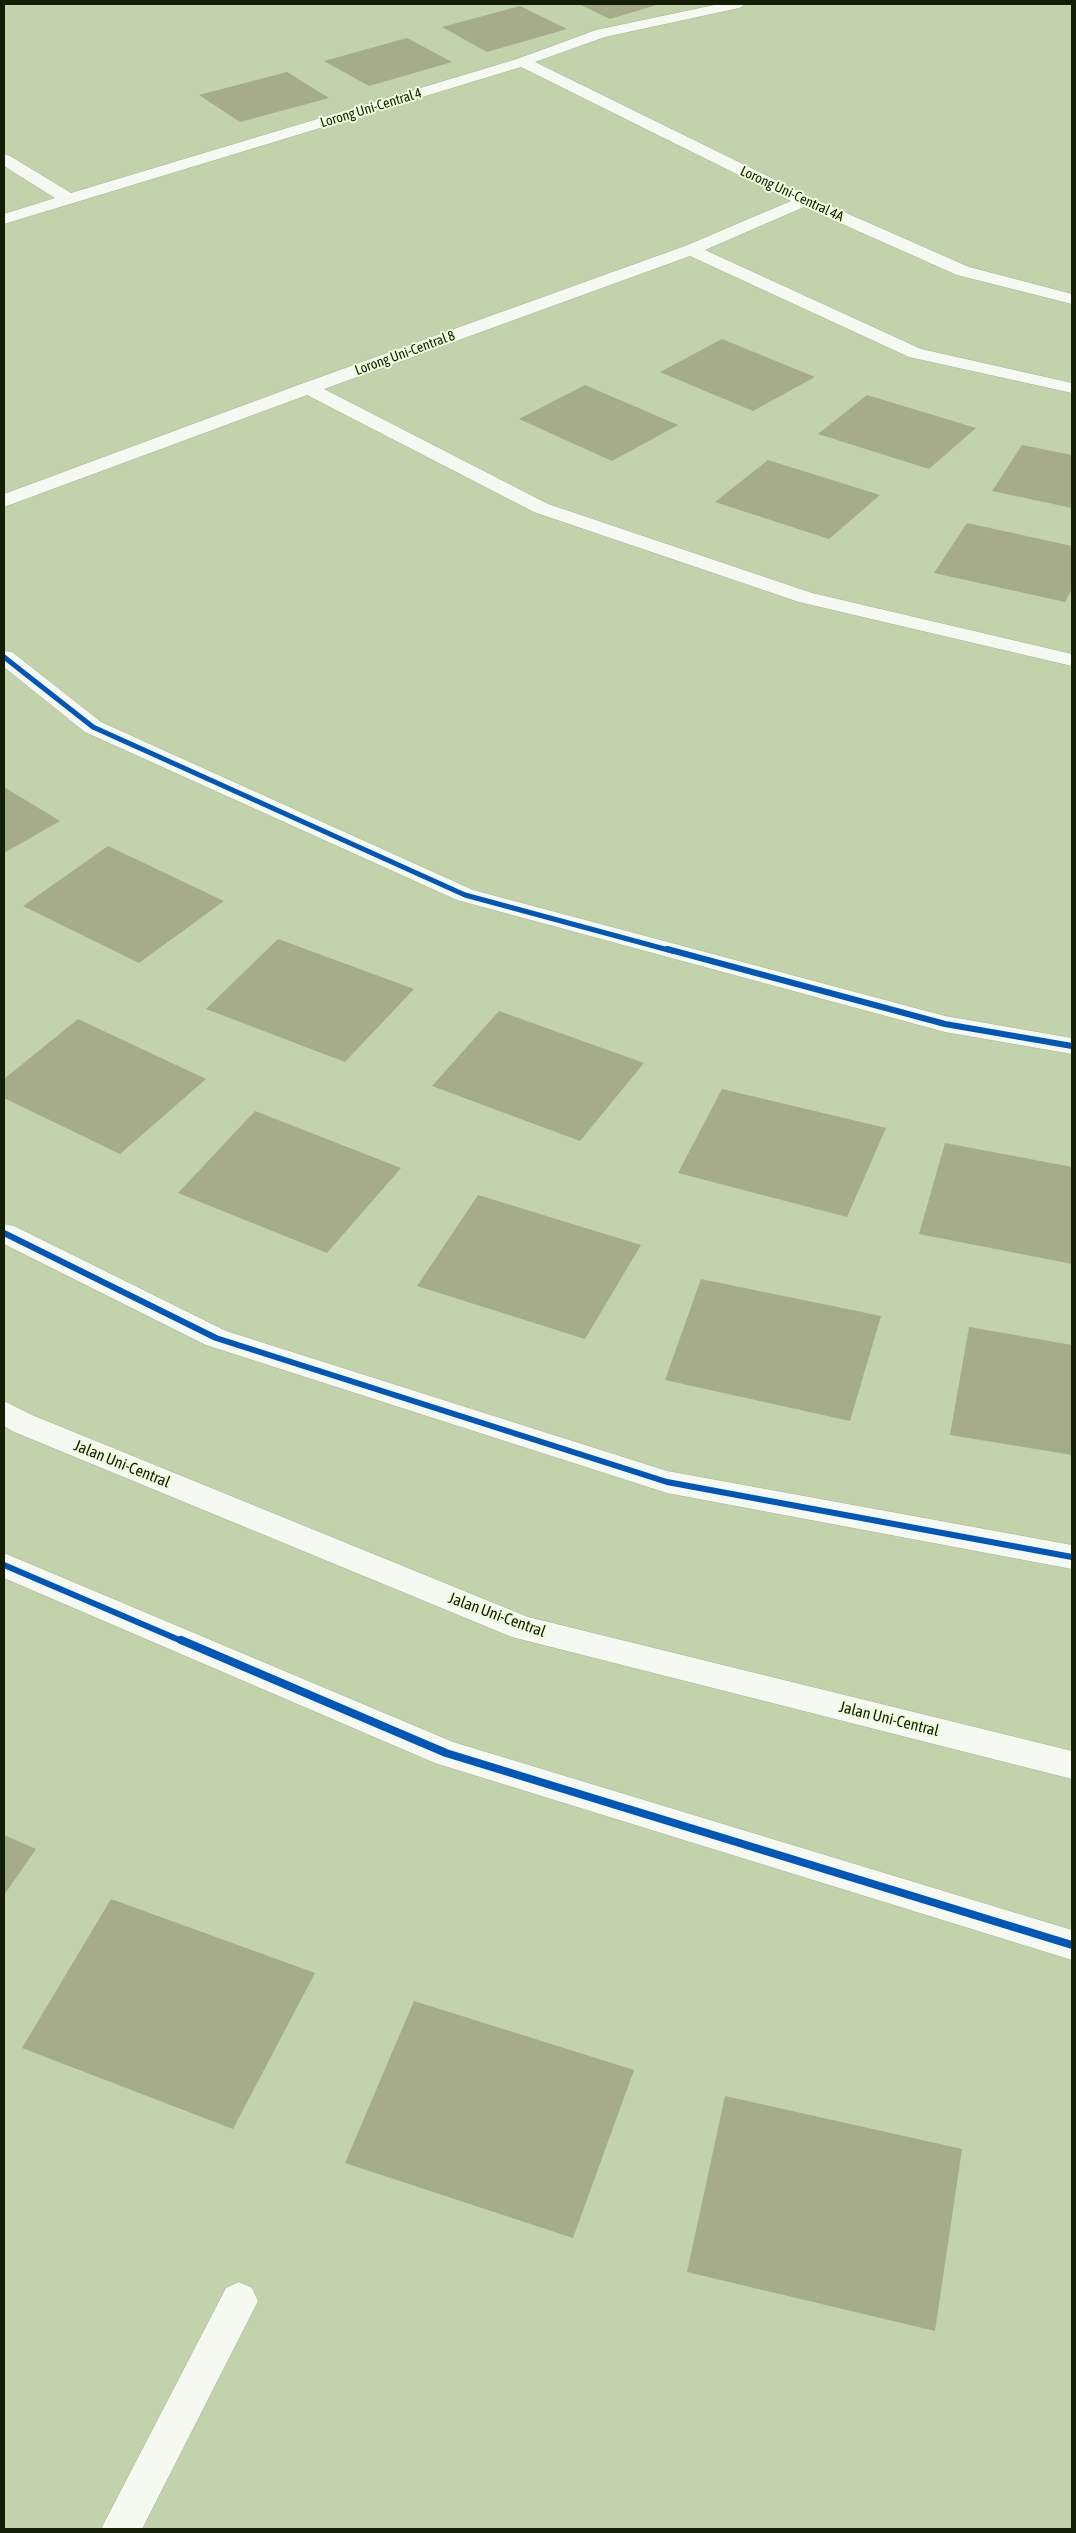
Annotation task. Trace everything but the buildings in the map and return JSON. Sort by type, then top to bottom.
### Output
[{"type":"street","name":"Lorong Uni-Central 4","points":[[4,218],[522,62],[602,33],[739,4]]},
{"type":"street","name":"Lorong Uni-Central 4A","points":[[522,62],[804,201],[963,271],[1072,299]]},
{"type":"street","points":[[4,159],[68,199]]},
{"type":"street","name":"Lorong Uni-Central 8","points":[[4,501],[308,388],[691,250],[804,201]]},
{"type":"street","points":[[691,250],[915,352],[1072,388]]},
{"type":"street","points":[[308,388],[541,508],[806,598],[1072,660]]},
{"type":"street","points":[[4,657],[94,727],[465,895],[944,1024],[1072,1046]]},
{"type":"street","points":[[4,1233],[216,1338],[667,1482],[1072,1557]]},
{"type":"street","name":"Jalan Uni-Central","points":[[4,1412],[22,1423],[523,1628],[1072,1765]]},
{"type":"street","points":[[4,1565],[446,1752],[1072,1945]]},
{"type":"street","points":[[122,2529],[239,2301]]},
{"type":"cycle path","points":[[4,657],[93,727],[465,895],[945,1024],[1072,1046]]},
{"type":"cycle path","points":[[4,1233],[216,1338],[667,1482],[1072,1557]]},
{"type":"cycle path","points":[[4,1565],[446,1753],[1072,1945]]}]
